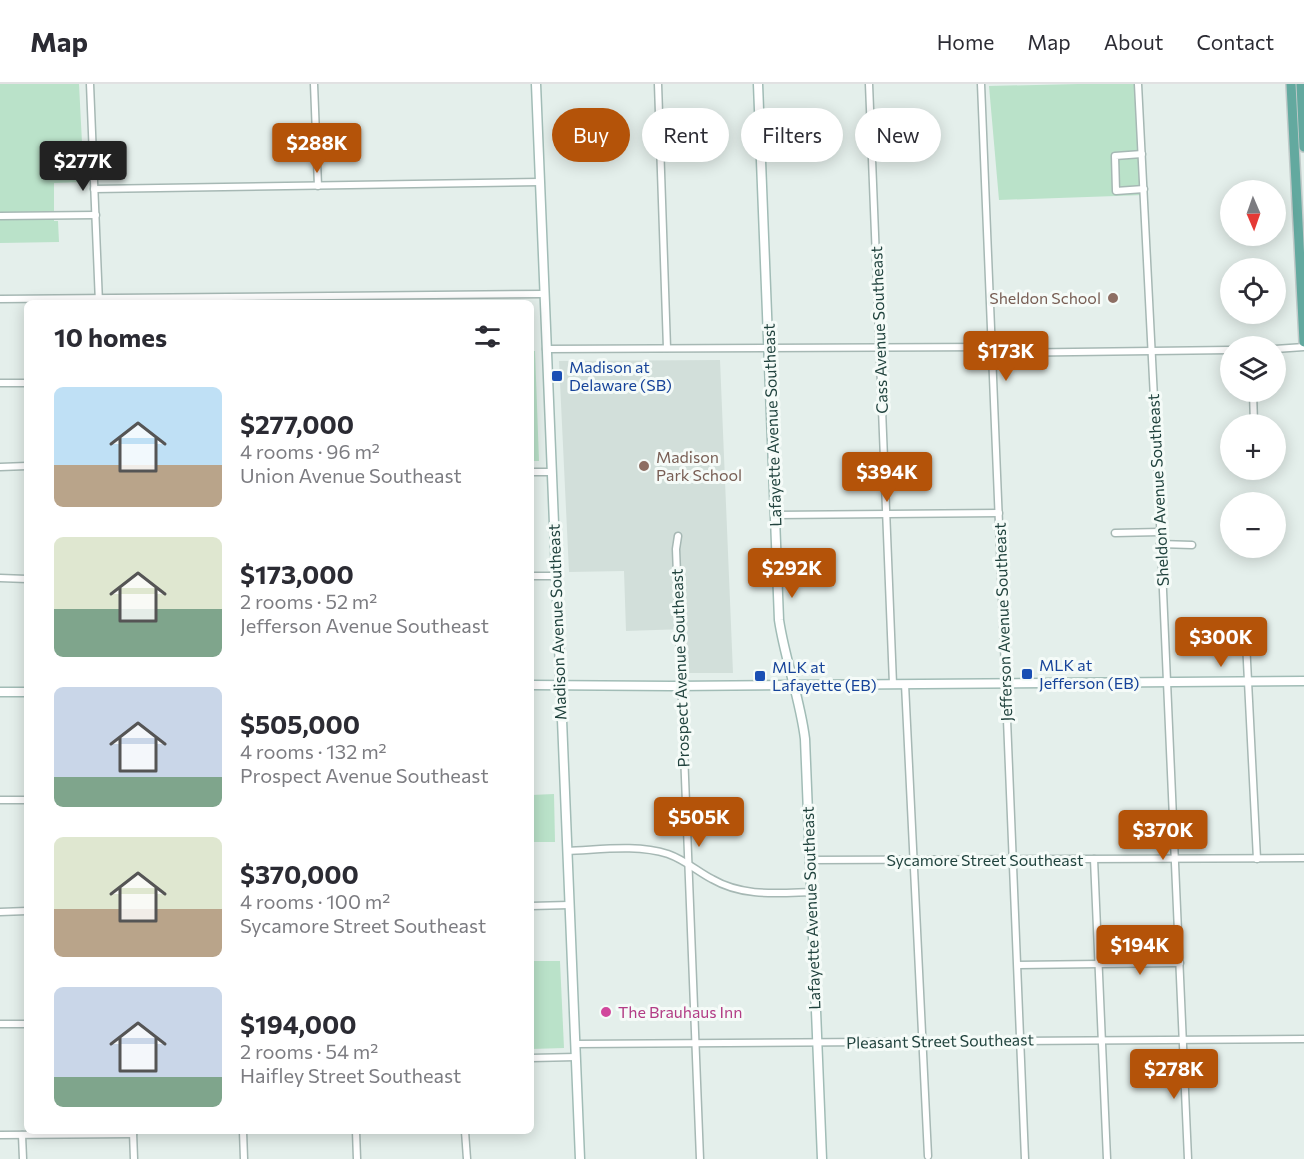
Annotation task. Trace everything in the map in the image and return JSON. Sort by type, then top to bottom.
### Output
[{"type":"main road","points":[[1291,84],[1304,147]]},
{"type":"main road","points":[[1301,84],[1304,342]]},
{"type":"street","points":[[90,84],[98,300]]},
{"type":"street","points":[[314,84],[318,186]]},
{"type":"street","name":"Madison Avenue Southeast","points":[[536,84],[550,472],[580,1159]]},
{"type":"street","points":[[658,84],[667,348]]},
{"type":"street","name":"Lafayette Avenue Southeast","points":[[758,84],[779,620],[803,721],[805,739],[822,1159]]},
{"type":"street","name":"Cass Avenue Southeast","points":[[869,84],[893,684]]},
{"type":"street","name":"Jefferson Avenue Southeast","points":[[981,84],[1025,1159]]},
{"type":"street","name":"Sheldon Avenue Southeast","points":[[1138,84],[1188,1159]]},
{"type":"street","points":[[1142,154],[1115,156],[1116,191],[1144,189]]},
{"type":"street","points":[[94,189],[540,182]]},
{"type":"street","points":[[0,216],[96,215]]},
{"type":"street","points":[[162,300],[544,294]]},
{"type":"street","points":[[0,299],[49,300]]},
{"type":"street","points":[[546,349],[880,347],[993,350],[1220,350]]},
{"type":"street","points":[[1286,348],[1304,347]]},
{"type":"street","points":[[0,383],[24,383]]},
{"type":"street","points":[[0,466],[24,466]]},
{"type":"street","points":[[534,472],[550,472]]},
{"type":"street","points":[[775,514],[999,513]]},
{"type":"street","points":[[1115,533],[1160,532]]},
{"type":"street","name":"Prospect Avenue Southeast","points":[[678,536],[676,549],[700,1159]]},
{"type":"street","points":[[1160,544],[1192,545]]},
{"type":"street","points":[[534,576],[555,576]]},
{"type":"street","points":[[0,578],[24,579]]},
{"type":"street","points":[[1245,622],[1257,859]]},
{"type":"street","points":[[534,686],[1304,681]]},
{"type":"street","points":[[905,684],[928,1156]]},
{"type":"street","points":[[0,692],[24,692]]},
{"type":"street","points":[[0,800],[24,800]]},
{"type":"street","points":[[567,851],[646,850],[669,854],[688,862],[711,879],[738,890],[761,893],[811,892]]},
{"type":"street","name":"Sycamore Street Southeast","points":[[810,860],[1304,858]]},
{"type":"street","points":[[1094,859],[1107,1159]]},
{"type":"street","points":[[534,906],[569,905]]},
{"type":"street","points":[[0,912],[24,911]]},
{"type":"street","points":[[1018,965],[1180,963]]},
{"type":"street","points":[[0,1024],[24,1024]]},
{"type":"street","name":"Pleasant Street Southeast","points":[[576,1044],[1304,1039]]},
{"type":"street","points":[[534,1058],[576,1058]]},
{"type":"street","points":[[0,1136],[59,1134]]},
{"type":"street","points":[[133,1134],[134,1159]]},
{"type":"street","points":[[243,1134],[244,1159]]},
{"type":"street","points":[[356,1134],[357,1159]]},
{"type":"street","points":[[465,1134],[467,1159]]},
{"type":"street","points":[[22,1135],[23,1159]]},
{"type":"shaded area","name":"Madison Park School","points":[[720,360],[733,673],[687,673],[685,629],[626,631],[624,571],[569,572],[559,361]]},
{"type":"green space","points":[[0,84],[79,84],[84,182],[54,183],[54,221],[58,221],[59,242],[0,243]]},
{"type":"green space","points":[[1138,84],[1144,195],[999,200],[989,86]]},
{"type":"green space","points":[[534,351],[535,351],[539,461],[534,461]]},
{"type":"green space","points":[[554,794],[555,842],[534,842],[534,795]]},
{"type":"green space","points":[[534,961],[560,961],[564,1048],[534,1049]]},
{"type":"place","name":"Sheldon School","points":[[1113,298]]},
{"type":"place","name":"Madison at Delaware (SB)","points":[[557,376]]},
{"type":"place","name":"Madison Park School","points":[[644,466]]},
{"type":"place","name":"MLK at Jefferson (EB)","points":[[1027,674]]},
{"type":"place","name":"MLK at Lafayette (EB)","points":[[760,676]]},
{"type":"place","name":"The Brauhaus Inn","points":[[606,1012]]}]
